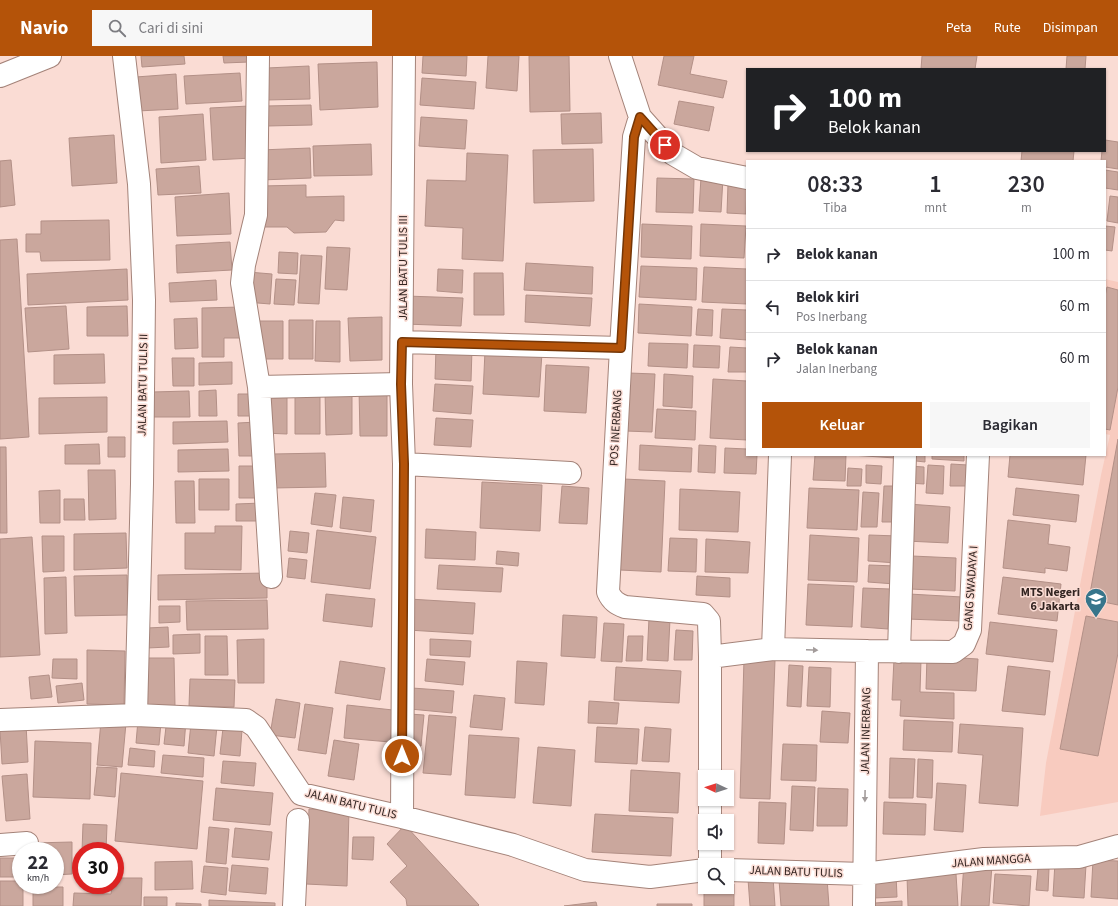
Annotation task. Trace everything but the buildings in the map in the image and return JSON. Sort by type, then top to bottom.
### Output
[{"type":"street","points":[[0,76],[50,56]]},
{"type":"street","name":"JALAN BATU TULIS II","points":[[124,56],[140,184],[144,300],[142,484],[136,715]]},
{"type":"street","points":[[258,56],[256,215],[244,265],[242,283],[260,387],[271,577]]},
{"type":"street","name":"JALAN BATU TULIS III","points":[[402,817],[404,464],[401,384],[404,56]]},
{"type":"street","points":[[620,56],[640,117],[673,154],[697,168],[746,178]]},
{"type":"street","name":"POS INERBANG","points":[[640,117],[634,137],[608,592],[611,599],[625,607],[703,614],[709,621],[710,657]]},
{"type":"street","points":[[402,342],[621,348]]},
{"type":"street","points":[[260,387],[401,384]]},
{"type":"street","points":[[773,649],[780,456]]},
{"type":"street","points":[[899,652],[905,456]]},
{"type":"street","name":"GANG SWADAYA I","points":[[867,651],[953,652],[964,644],[970,630],[978,456]]},
{"type":"street","points":[[404,464],[570,474]]},
{"type":"street","points":[[710,770],[710,657],[773,649],[867,651]]},
{"type":"street","name":"JALAN INERBANG","points":[[864,906],[867,651]]},
{"type":"street","name":"JALAN BATU TULIS","points":[[0,720],[136,715],[246,720],[256,727],[301,794],[402,817],[513,845],[585,870],[650,877],[698,871]]},
{"type":"street","points":[[294,906],[298,820]]},
{"type":"street","points":[[0,845],[12,845]]},
{"type":"street","name":"JALAN MANGGA","points":[[864,874],[984,859],[1079,857],[1118,846]]},
{"type":"street","name":"JALAN BATU TULIS","points":[[734,870],[864,874]]},
{"type":"shaded area","name":"MTS Negeri 6 Jakarta","points":[[1106,279],[1118,282],[1118,802],[1040,816],[1046,763],[1110,435],[1106,434]]},
{"type":"place","name":"MTS Negeri 6 Jakarta","points":[[1096,618]]},
{"type":"route","points":[[402,756],[404,464],[401,384],[402,342],[621,348],[634,137],[640,117],[665,145]]}]
